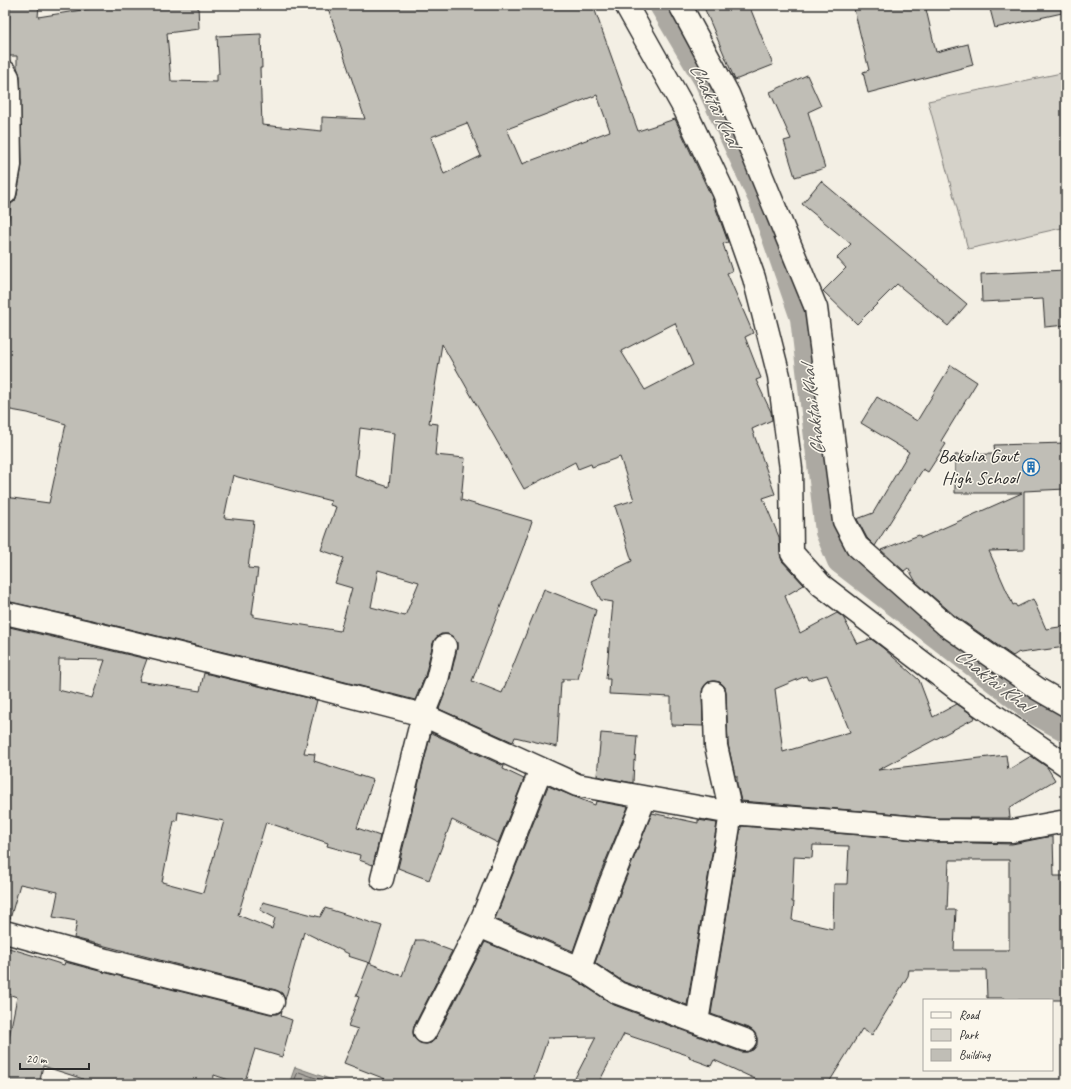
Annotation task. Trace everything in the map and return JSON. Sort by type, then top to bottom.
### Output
[{"type":"street","points":[[626,5],[685,110],[724,193],[754,278],[779,376],[791,469],[792,553],[821,585],[961,692],[1066,765]]},
{"type":"street","points":[[680,5],[728,94],[816,308],[844,521],[857,546],[946,625],[1038,689],[1066,705]]},
{"type":"street","points":[[5,72],[8,77],[10,164],[5,193]]},
{"type":"street","points":[[5,613],[307,685],[423,715],[577,785],[731,813],[937,830],[1012,831],[1066,821]]},
{"type":"street","points":[[382,879],[423,715],[437,680],[445,646]]},
{"type":"street","points":[[697,1022],[731,813],[716,746],[714,693]]},
{"type":"street","points":[[425,1032],[478,926],[541,769]]},
{"type":"street","points":[[580,968],[610,884],[645,798]]},
{"type":"street","points":[[478,926],[580,968],[618,993],[745,1040]]},
{"type":"street","points":[[5,932],[106,960],[273,1002]]},
{"type":"green space","points":[[1066,72],[1066,227],[968,249],[928,101]]},
{"type":"water","points":[[295,1067],[344,1084],[289,1084]]},
{"type":"building","points":[[10,5],[39,5],[38,17],[113,5],[198,5],[199,29],[167,33],[171,81],[217,82],[217,74],[219,74],[217,36],[261,34],[262,68],[260,68],[262,125],[322,131],[322,117],[365,119],[327,5],[593,5],[638,131],[675,119],[712,198],[728,242],[723,244],[732,271],[727,273],[753,333],[745,337],[761,378],[756,380],[771,412],[772,420],[752,429],[775,494],[763,498],[779,537],[782,561],[804,585],[785,596],[800,633],[837,613],[843,617],[857,644],[871,639],[919,680],[933,717],[957,704],[975,718],[878,770],[1006,755],[1008,770],[1031,756],[1047,767],[1055,780],[1009,808],[1010,818],[938,818],[741,801],[737,784],[737,776],[735,776],[728,744],[726,692],[725,687],[720,682],[708,682],[703,688],[703,726],[671,725],[671,697],[609,694],[610,679],[606,679],[613,602],[601,600],[591,581],[632,561],[615,506],[634,500],[620,457],[592,467],[591,464],[578,469],[575,462],[524,489],[442,344],[429,423],[438,424],[435,455],[465,458],[461,500],[532,521],[472,681],[502,693],[544,589],[596,610],[578,679],[563,679],[563,682],[561,682],[557,747],[515,737],[513,742],[439,709],[449,683],[457,649],[457,642],[448,634],[441,634],[433,643],[425,676],[415,700],[96,621],[5,601],[5,497],[49,503],[66,424],[28,413],[5,409],[5,226],[8,226],[11,204],[15,201],[17,195],[22,165],[20,76],[17,67],[17,56],[8,56]],"holes":[[[597,95],[610,131],[522,164],[507,129]],[[467,123],[481,156],[444,174],[431,137]],[[675,323],[693,365],[645,390],[621,351]],[[360,428],[394,433],[389,487],[355,476]],[[233,475],[331,501],[330,505],[336,507],[321,550],[344,558],[335,583],[352,588],[340,631],[254,617],[254,614],[252,614],[258,569],[248,568],[254,521],[224,518]],[[378,570],[419,582],[405,616],[371,607]],[[827,675],[850,732],[783,752],[775,689],[806,676],[808,680]]]},
{"type":"building","points":[[703,5],[749,5],[773,65],[735,80]]},
{"type":"building","points":[[853,5],[925,5],[936,52],[968,44],[973,65],[868,93],[863,72],[869,70]]},
{"type":"building","points":[[989,5],[1061,5],[1062,13],[995,28]]},
{"type":"building","points":[[807,75],[821,106],[808,112],[825,168],[795,177],[784,141],[791,139],[770,92]]},
{"type":"building","points":[[821,181],[967,304],[948,326],[897,284],[857,324],[823,291],[846,268],[837,258],[851,244],[802,204]]},
{"type":"building","points":[[1066,270],[1066,325],[1045,327],[1043,299],[982,302],[981,274]]},
{"type":"building","points":[[951,365],[977,382],[941,441],[946,444],[928,472],[923,469],[875,546],[867,538],[857,519],[873,513],[909,452],[861,423],[877,397],[917,421]]},
{"type":"building","points":[[1066,443],[1066,489],[1024,491],[1024,550],[989,551],[1013,605],[1015,604],[1017,607],[1033,599],[1046,629],[1066,626],[1066,647],[1019,652],[1013,656],[954,615],[916,582],[908,568],[904,571],[881,550],[919,535],[921,538],[1022,493],[955,493],[955,455],[995,454],[994,445]]},
{"type":"building","points":[[5,626],[147,659],[139,681],[200,691],[204,673],[317,700],[304,753],[315,754],[314,761],[373,780],[357,828],[380,836],[373,865],[359,860],[360,855],[327,846],[328,843],[266,822],[238,915],[272,929],[275,918],[260,910],[263,902],[320,917],[325,908],[382,926],[370,963],[348,956],[349,954],[304,932],[285,1000],[282,993],[276,990],[74,938],[77,921],[53,917],[58,892],[20,884],[10,919],[5,918]],"holes":[[[59,659],[105,660],[92,698],[58,690]],[[178,812],[224,821],[203,893],[162,882],[174,821],[177,821]]]},
{"type":"building","points":[[431,733],[504,766],[503,769],[524,779],[498,843],[452,820],[429,880],[398,868]]},
{"type":"building","points":[[601,733],[637,736],[633,783],[597,776]]},
{"type":"building","points":[[548,786],[595,805],[596,801],[628,807],[598,879],[573,951],[495,919]]},
{"type":"building","points":[[652,813],[698,823],[698,820],[717,823],[687,1005],[624,982],[595,963],[622,888]]},
{"type":"building","points":[[741,826],[937,842],[1012,844],[1053,837],[1054,876],[1066,876],[1066,1000],[987,998],[986,970],[909,970],[908,976],[872,1035],[862,1029],[828,1084],[766,1084],[714,1060],[711,1066],[689,1058],[690,1056],[624,1034],[598,1084],[572,1084],[596,1037],[548,1038],[532,1084],[398,1084],[344,1063],[358,1029],[348,1026],[359,997],[356,996],[369,963],[402,976],[416,940],[423,940],[452,951],[414,1026],[414,1038],[420,1043],[431,1043],[436,1038],[485,942],[574,979],[614,1005],[741,1052],[753,1050],[757,1045],[757,1038],[754,1032],[749,1028],[711,1014]],"holes":[[[813,845],[849,846],[847,884],[834,884],[833,929],[792,920],[794,902],[792,902],[794,857],[812,858]],[[949,860],[1009,860],[1009,950],[954,950],[956,910],[947,910]]]},
{"type":"building","points":[[9,948],[64,965],[65,962],[270,1014],[277,1014],[282,1011],[281,1016],[292,1020],[282,1057],[255,1049],[244,1084],[214,1075],[213,1084],[82,1084],[83,1079],[43,1066],[39,1084],[5,1084],[5,1058],[17,997],[5,993],[5,959]]},
{"type":"waterway","name":"Chaktai Khal","points":[[661,5],[705,79],[761,201],[802,318],[827,532],[839,561],[1037,714],[1066,730]]},
{"type":"place","name":"Bakolia Govt High School","points":[[1031,467]]}]
